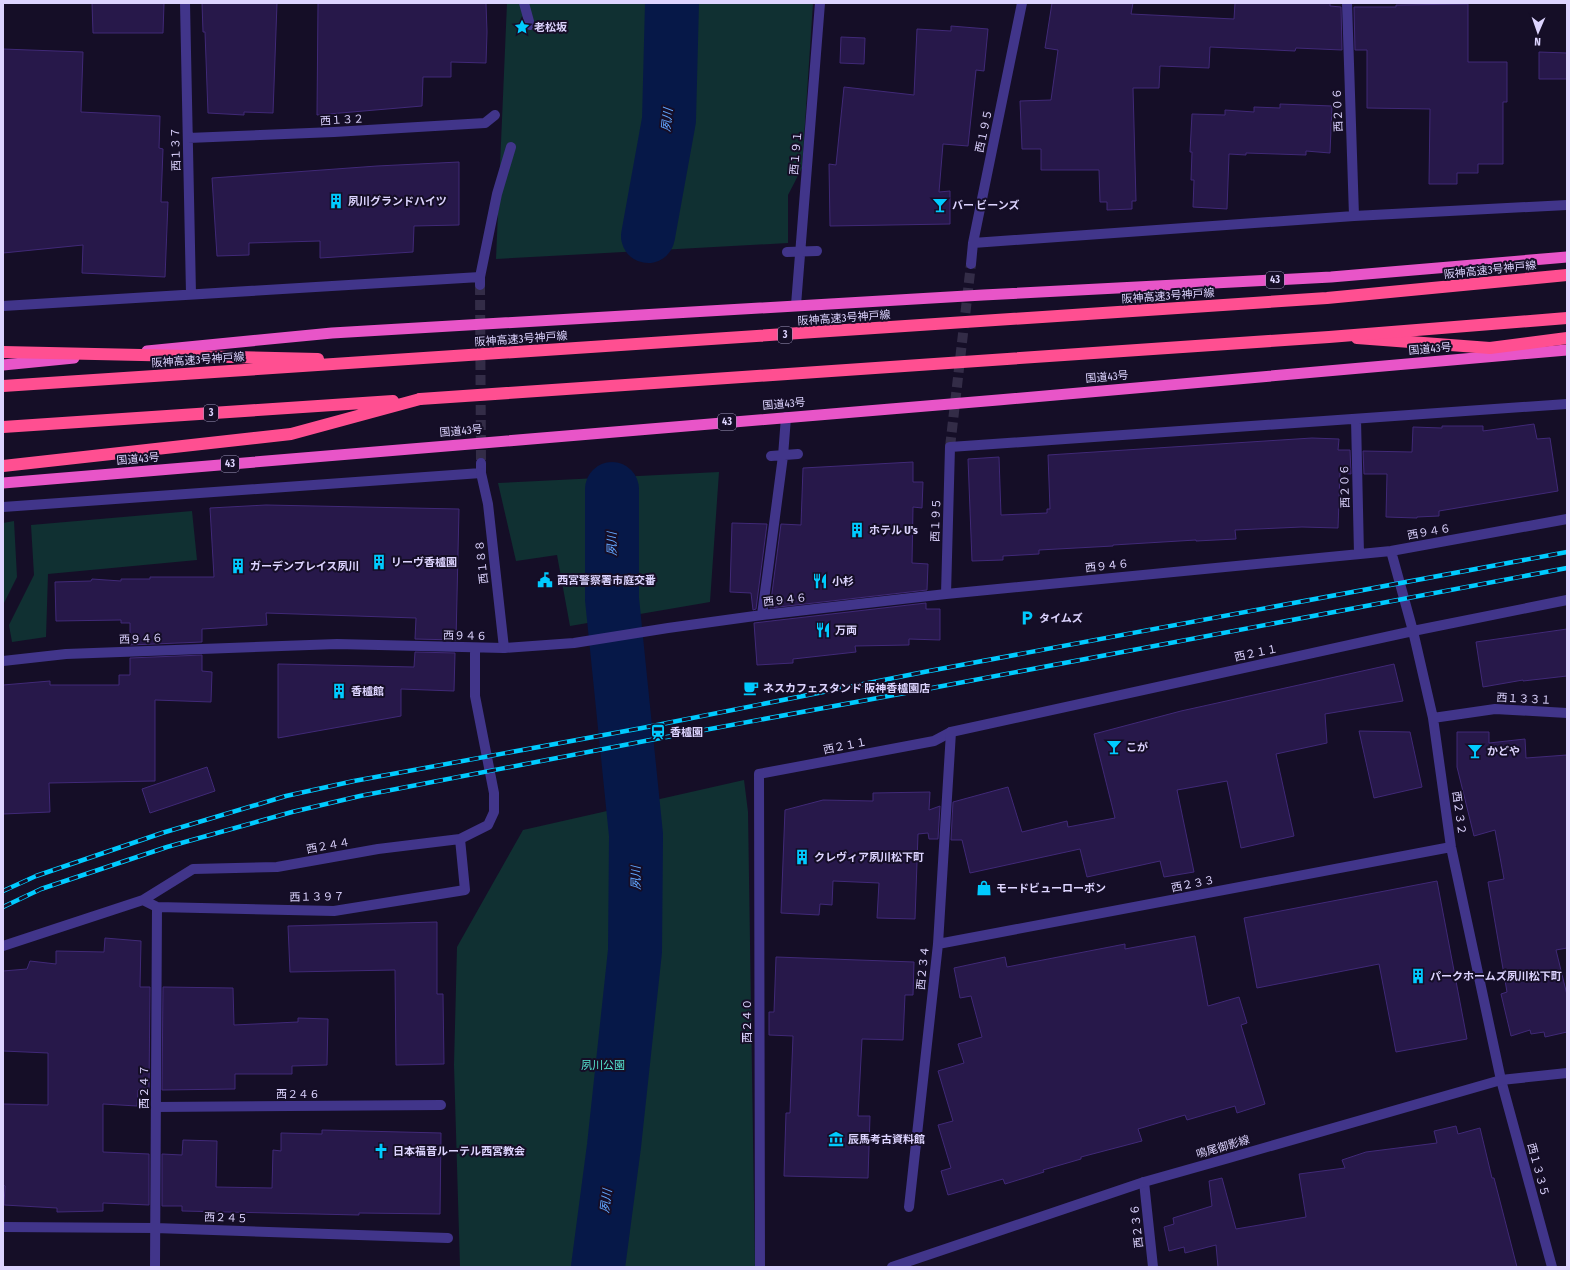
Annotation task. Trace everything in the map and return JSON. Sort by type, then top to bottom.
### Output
[{"type":"highway","name":"43","points":[[3,365],[332,333],[1331,277],[1567,257]]},
{"type":"highway","name":"阪神高速3号神戸線","points":[[3,386],[1326,298],[1567,275]]},
{"type":"highway","name":"3","points":[[3,427],[1329,336],[1567,318]]},
{"type":"highway","points":[[1329,336],[1490,348],[1567,338]]},
{"type":"highway","name":"国道43号","points":[[3,484],[1567,350]]},
{"type":"highway","points":[[3,352],[401,360]]},
{"type":"highway","points":[[3,466],[290,434],[420,399]]},
{"type":"street","name":"西１３７","points":[[185,3],[192,294]]},
{"type":"street","points":[[524,3],[530,25]]},
{"type":"street","name":"西１９１","points":[[796,306],[820,3]]},
{"type":"street","name":"西１９５","points":[[971,264],[973,243],[1022,3]]},
{"type":"street","name":"西２０６","points":[[1347,3],[1354,216]]},
{"type":"street","name":"西１３２","points":[[188,138],[334,132],[485,123],[495,115]]},
{"type":"street","points":[[3,306],[192,294],[480,281],[497,194],[511,147]]},
{"type":"street","points":[[973,243],[1354,216],[1567,205]]},
{"type":"street","points":[[786,252],[817,251]]},
{"type":"street","points":[[1356,419],[1567,404]]},
{"type":"street","points":[[762,614],[783,456],[786,417]]},
{"type":"street","name":"西１９５","points":[[946,594],[950,447],[1356,419]]},
{"type":"street","name":"西２０６","points":[[1356,419],[1359,554]]},
{"type":"street","points":[[771,456],[798,454]]},
{"type":"street","name":"西１８８","points":[[3,507],[481,468],[488,504],[504,648]]},
{"type":"street","name":"西９４６","points":[[3,661],[66,654],[337,644],[504,648],[574,643],[762,614],[946,594],[1391,551],[1567,519]]},
{"type":"street","name":"西２３２","points":[[1391,551],[1413,631],[1433,718],[1451,847],[1501,1080]]},
{"type":"street","name":"西２１１","points":[[759,774],[934,741],[951,732],[1413,631],[1567,600]]},
{"type":"street","name":"西２４４","points":[[3,944],[143,900],[193,869],[277,867],[378,849],[460,839],[488,826],[494,812],[494,793],[475,696],[475,648]]},
{"type":"street","name":"西１３３１","points":[[1433,718],[1495,709],[1567,713]]},
{"type":"street","name":"西２３４","points":[[909,1207],[938,944],[951,732]]},
{"type":"street","name":"西２４０","points":[[759,774],[760,1267]]},
{"type":"street","name":"西１３９７","points":[[143,900],[157,907],[334,911],[465,890],[460,839]]},
{"type":"street","name":"西２３３","points":[[938,944],[1451,847]]},
{"type":"street","name":"西２４７","points":[[155,1267],[157,907]]},
{"type":"street","name":"鳴尾御影線","points":[[892,1267],[1144,1182],[1501,1080],[1567,1074]]},
{"type":"street","name":"西１３３５","points":[[1501,1080],[1552,1267]]},
{"type":"street","name":"西２４６","points":[[156,1107],[440,1105]]},
{"type":"street","name":"西２３６","points":[[1144,1182],[1153,1267]]},
{"type":"street","name":"西２４５","points":[[3,1227],[155,1228],[448,1238]]},
{"type":"green space","points":[[507,3],[813,3],[802,168],[788,195],[788,243],[496,259]]},
{"type":"green space","points":[[719,472],[710,602],[570,626],[557,555],[516,561],[498,483]]},
{"type":"green space","points":[[192,511],[197,560],[48,574],[46,637],[12,642],[9,625],[34,575],[31,525]]},
{"type":"green space","points":[[14,521],[17,577],[3,605],[3,523]]},
{"type":"green space","name":"夙川公園","points":[[744,780],[748,812],[755,1267],[460,1267],[454,1065],[457,947],[523,830]]},
{"type":"building","points":[[92,3],[164,3],[163,33],[93,33]]},
{"type":"building","points":[[202,3],[277,3],[273,113],[244,112],[244,115],[208,113],[205,32],[203,32]]},
{"type":"building","points":[[318,3],[486,3],[486,63],[451,62],[451,77],[423,77],[422,106],[317,115]]},
{"type":"building","points":[[1052,3],[1133,3],[1131,14],[1234,19],[1235,3],[1330,3],[1330,6],[1341,7],[1342,50],[1296,48],[1295,51],[1210,47],[1209,68],[1160,66],[1159,88],[1133,88],[1136,201],[1132,201],[1132,209],[1107,210],[1107,202],[1100,202],[1099,170],[1041,170],[1041,149],[1022,149],[1020,101],[1051,100],[1058,50],[1045,48]]},
{"type":"building","points":[[1468,4],[1468,62],[1507,62],[1507,102],[1503,102],[1503,164],[1478,164],[1478,173],[1457,173],[1457,184],[1429,184],[1430,109],[1367,108],[1367,50],[1355,50],[1354,7]]},
{"type":"building","points":[[951,26],[988,29],[984,71],[976,70],[968,146],[943,144],[939,192],[950,191],[950,224],[830,226],[829,164],[836,165],[844,87],[914,95],[917,29],[951,31]]},
{"type":"building","points":[[841,37],[865,38],[864,64],[840,63]]},
{"type":"building","points":[[3,49],[83,52],[81,112],[160,116],[159,148],[163,149],[161,202],[168,202],[165,277],[82,273],[83,245],[3,253]]},
{"type":"building","points":[[1539,52],[1567,53],[1567,79],[1539,79]]},
{"type":"building","points":[[1280,104],[1332,106],[1330,153],[1306,151],[1306,155],[1246,153],[1246,155],[1229,154],[1227,209],[1193,207],[1194,180],[1191,180],[1192,152],[1190,152],[1192,114],[1225,115],[1225,110],[1254,112],[1254,107],[1280,108]]},
{"type":"building","name":"夙川グランドハイツ","points":[[459,162],[459,225],[414,226],[413,252],[320,258],[320,241],[249,243],[249,255],[217,256],[212,178],[377,166]]},
{"type":"building","points":[[1534,424],[1537,439],[1550,438],[1558,491],[1439,511],[1439,516],[1417,518],[1386,517],[1387,474],[1364,474],[1363,451],[1412,452],[1413,427],[1442,428],[1442,426],[1483,426],[1483,431]]},
{"type":"building","points":[[1312,438],[1339,439],[1338,450],[1350,450],[1351,474],[1340,473],[1338,528],[1302,527],[1235,530],[1236,539],[1196,540],[1039,550],[1039,554],[1003,556],[1003,560],[972,561],[968,459],[999,457],[1001,515],[1047,513],[1047,509],[1050,509],[1048,455]]},
{"type":"building","points":[[913,462],[913,482],[923,482],[922,508],[913,507],[912,563],[928,564],[927,590],[770,608],[781,524],[801,525],[803,468]]},
{"type":"building","points":[[266,505],[459,509],[456,640],[415,639],[416,618],[266,613],[267,625],[202,629],[202,642],[130,645],[130,623],[121,623],[121,620],[56,621],[55,582],[91,581],[92,579],[121,581],[121,579],[150,579],[150,577],[214,577],[210,508]]},
{"type":"building","points":[[732,523],[767,524],[756,609],[753,610],[751,593],[730,592]]},
{"type":"building","points":[[926,603],[926,609],[940,609],[940,640],[909,639],[909,645],[855,646],[856,652],[793,659],[793,663],[757,665],[754,623]]},
{"type":"building","points":[[1567,629],[1567,676],[1523,680],[1483,687],[1476,642]]},
{"type":"building","name":"香櫨館","points":[[415,652],[455,653],[454,691],[401,689],[401,716],[278,738],[278,664],[414,667]]},
{"type":"building","points":[[202,655],[202,671],[212,672],[211,702],[155,700],[155,781],[49,783],[50,812],[3,814],[3,685],[50,681],[50,685],[119,685],[119,675],[130,675],[130,658]]},
{"type":"building","points":[[1394,664],[1403,701],[1325,714],[1327,743],[1276,754],[1294,836],[1241,848],[1227,781],[1177,790],[1194,872],[1164,877],[1160,861],[1087,877],[1080,849],[970,873],[962,840],[951,840],[953,802],[1008,787],[1022,832],[1067,821],[1068,827],[1115,818],[1094,734],[1181,711]]},
{"type":"building","points":[[1359,731],[1410,732],[1422,787],[1374,798]]},
{"type":"building","points":[[1457,732],[1489,732],[1489,743],[1525,739],[1526,758],[1567,755],[1567,948],[1556,950],[1567,995],[1567,1032],[1545,1037],[1544,1032],[1531,1034],[1530,1030],[1511,1036],[1501,994],[1507,992],[1488,882],[1504,879],[1495,830],[1474,836],[1457,767]]},
{"type":"building","points":[[207,767],[215,791],[150,813],[142,789]]},
{"type":"building","points":[[930,792],[929,810],[940,806],[938,839],[929,839],[928,833],[918,834],[915,919],[877,918],[879,883],[833,881],[832,905],[820,904],[819,915],[781,913],[785,810],[823,800],[873,801],[873,793]]},
{"type":"building","name":"パークホームズ夙川松下町","points":[[1437,881],[1467,1039],[1396,1052],[1379,964],[1257,988],[1244,918]]},
{"type":"building","points":[[437,922],[437,994],[443,994],[444,1064],[396,1065],[395,970],[290,972],[288,926]]},
{"type":"building","points":[[1195,936],[1208,1006],[1239,997],[1247,1023],[1241,1025],[1265,1104],[1237,1113],[1235,1106],[1187,1120],[1185,1115],[1138,1129],[1142,1141],[1081,1157],[1081,1159],[1043,1170],[1044,1172],[1005,1184],[1003,1179],[948,1195],[941,1171],[951,1168],[938,1125],[953,1121],[938,1071],[964,1063],[958,1044],[982,1037],[971,996],[960,998],[954,968],[1005,957],[1007,967],[1125,944],[1125,949]]},
{"type":"building","points":[[105,938],[141,941],[140,987],[150,987],[149,1090],[138,1090],[137,1106],[103,1104],[103,1152],[149,1154],[149,1205],[103,1203],[103,1211],[57,1212],[57,1208],[4,1205],[3,1104],[48,1105],[48,1053],[3,1051],[3,971],[27,969],[30,961],[56,964],[56,951],[104,952]]},
{"type":"building","points":[[776,957],[914,962],[913,995],[905,995],[903,1040],[862,1039],[858,1116],[870,1116],[868,1178],[784,1176],[786,1113],[790,1113],[793,1036],[769,1035],[769,1012],[774,1012]]},
{"type":"building","points":[[163,987],[233,988],[234,1025],[298,1022],[298,1018],[328,1019],[327,1065],[292,1066],[292,1074],[235,1074],[235,1089],[162,1090]]},
{"type":"building","points":[[1456,1126],[1458,1134],[1480,1128],[1492,1178],[1494,1178],[1517,1267],[1218,1267],[1216,1245],[1185,1253],[1184,1247],[1169,1251],[1164,1227],[1174,1224],[1173,1218],[1212,1206],[1209,1181],[1222,1178],[1236,1229],[1306,1217],[1299,1174],[1345,1168],[1342,1160],[1366,1152],[1437,1143],[1434,1131]]},
{"type":"building","points":[[322,1130],[441,1133],[440,1214],[359,1213],[359,1215],[182,1211],[182,1206],[162,1206],[162,1154],[182,1155],[183,1140],[217,1141],[216,1187],[272,1188],[273,1150],[281,1151],[281,1133],[322,1134]]},
{"type":"waterway","name":"夙川","points":[[648,236],[669,120],[672,3]]},
{"type":"waterway","name":"夙川","points":[[598,1267],[614,1146],[635,951],[636,835],[612,599],[612,489]]},
{"type":"tunnel","points":[[950,447],[971,264]]},
{"type":"tunnel","points":[[480,285],[481,463]]},
{"type":"railway","points":[[3,891],[36,876],[162,833],[286,796],[354,781],[642,728],[929,671],[1567,552]]},
{"type":"railway","points":[[3,907],[41,889],[167,847],[292,812],[360,796],[1567,568]]},
{"type":"place","name":"老松坂","points":[[522,27]]},
{"type":"place","name":"夙川グランドハイツ","points":[[336,201]]},
{"type":"place","name":"バー ビーンズ","points":[[940,205]]},
{"type":"place","name":"ホテル U's","points":[[857,530]]},
{"type":"place","name":"リーヴ香櫨園","points":[[379,562]]},
{"type":"place","name":"ガーデンプレイス夙川","points":[[238,566]]},
{"type":"place","name":"西宮警察署市庭交番","points":[[545,580]]},
{"type":"place","name":"小杉","points":[[820,581]]},
{"type":"place","name":"タイムズ","points":[[1027,618]]},
{"type":"place","name":"万両","points":[[823,630]]},
{"type":"place","name":"ネスカフェスタンド 阪神香櫨園店","points":[[751,688]]},
{"type":"place","name":"香櫨館","points":[[339,691]]},
{"type":"place","name":"香櫨園","points":[[658,732]]},
{"type":"place","name":"こが","points":[[1114,747]]},
{"type":"place","name":"かどや","points":[[1475,751]]},
{"type":"place","name":"クレヴィア夙川松下町","points":[[802,857]]},
{"type":"place","name":"モードビューローボン","points":[[984,888]]},
{"type":"place","name":"パークホームズ夙川松下町","points":[[1418,976]]},
{"type":"place","name":"辰馬考古資料館","points":[[836,1139]]},
{"type":"place","name":"日本福音ルーテル西宮教会","points":[[381,1151]]}]
